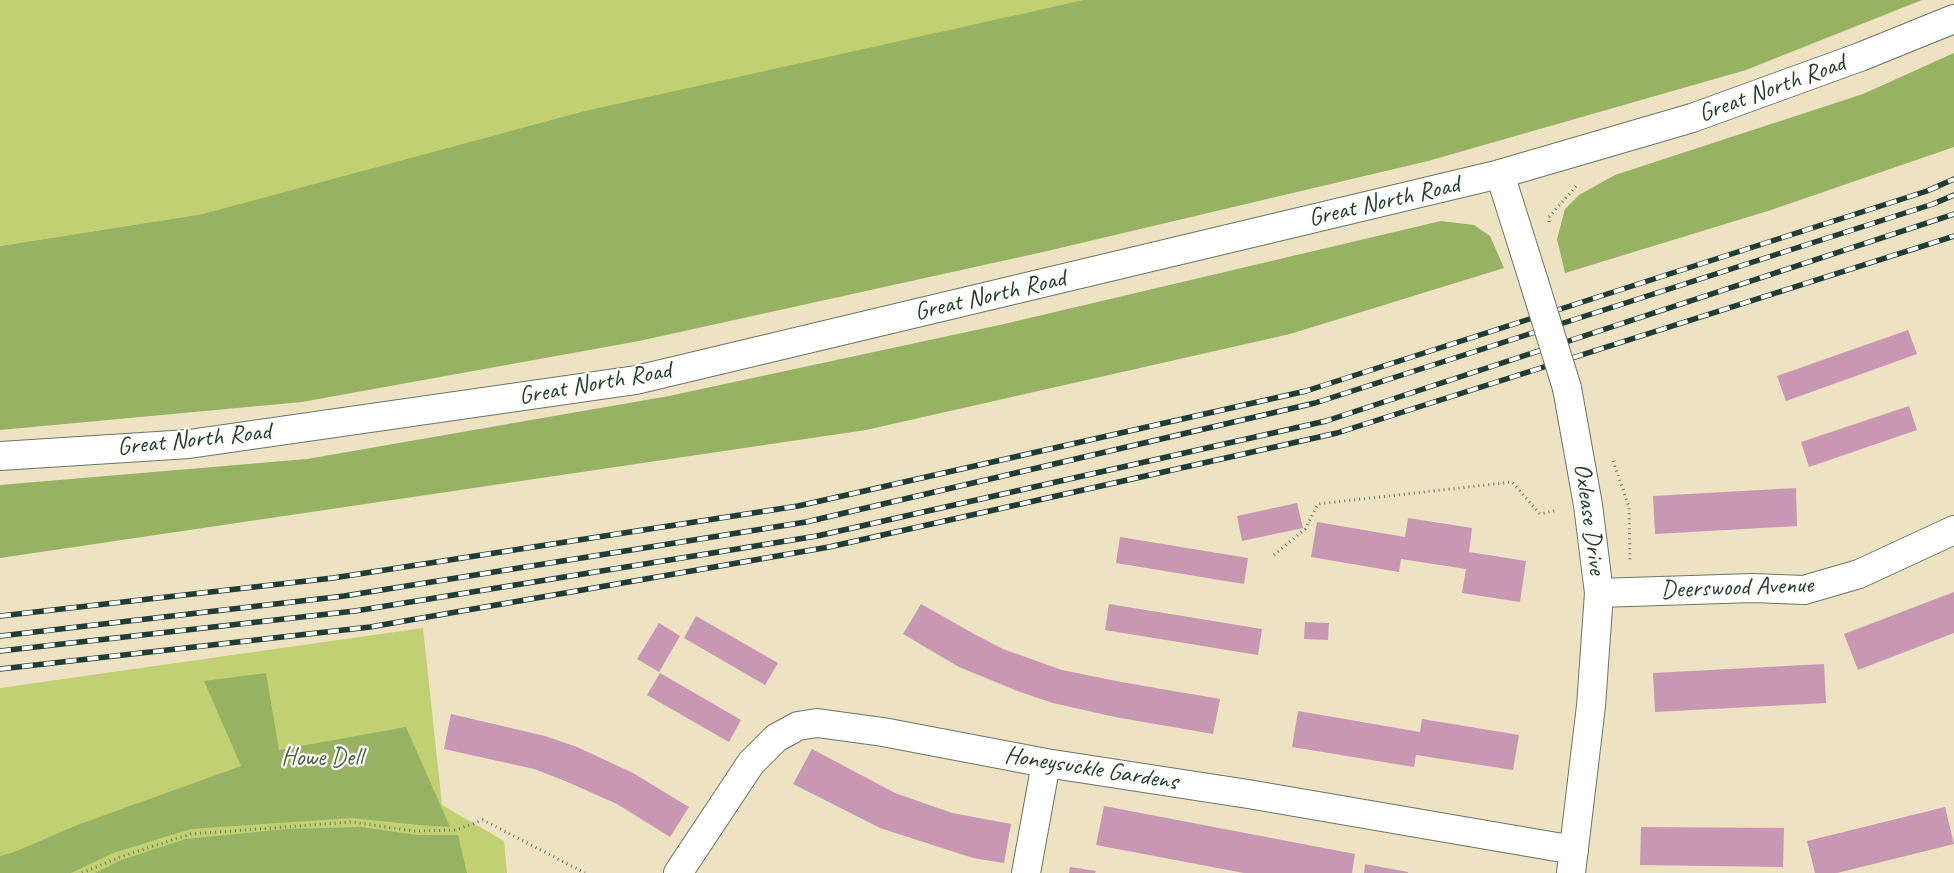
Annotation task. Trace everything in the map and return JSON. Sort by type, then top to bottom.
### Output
[{"type":"street","name":"Great North Road","points":[[0,456],[189,444],[636,380],[1500,174],[1692,118],[1860,57],[1954,19]]},
{"type":"street","name":"Oxlease Drive","points":[[1500,174],[1567,388],[1588,505],[1598,593],[1591,706],[1572,861]]},
{"type":"street","name":"Deerswood Avenue","points":[[1598,593],[1753,588],[1804,590],[1858,574],[1954,530]]},
{"type":"street","name":"Honeysuckle Gardens","points":[[678,873],[750,763],[776,738],[798,726],[817,723],[883,732],[1046,763],[1248,794],[1572,861]]},
{"type":"street","points":[[1026,873],[1046,763]]},
{"type":"path","points":[[1274,555],[1305,529],[1318,504],[1512,482],[1540,514],[1588,505]]},
{"type":"path","points":[[82,873],[120,857],[191,834],[351,822],[414,831],[456,830],[483,820],[585,873]]},
{"type":"green space","points":[[0,0],[1104,0],[203,214],[0,246]]},
{"type":"green space","points":[[1084,0],[1922,0],[1746,70],[1428,161],[1043,252],[639,341],[302,402],[0,430],[0,246],[203,214],[585,111]]},
{"type":"green space","points":[[1954,53],[1954,147],[1771,210],[1565,273],[1557,239],[1565,209],[1579,195],[1615,175],[1863,94]]},
{"type":"green space","points":[[1441,221],[1474,225],[1490,236],[1504,268],[1290,334],[866,430],[0,558],[0,485],[307,459],[669,396],[1004,324]]},
{"type":"green space","name":"Howe Dell","points":[[423,628],[442,805],[504,841],[507,873],[0,873],[0,688]]},
{"type":"green space","points":[[266,673],[279,750],[406,727],[450,827],[351,818],[191,829],[113,853],[71,873],[0,873],[0,856],[80,824],[241,766],[204,681]]},
{"type":"green space","points":[[361,827],[417,835],[458,835],[467,873],[95,873],[121,860],[186,839],[286,829]]},
{"type":"building","points":[[1908,330],[1917,354],[1786,401],[1777,376]]},
{"type":"building","points":[[1909,406],[1917,430],[1809,467],[1801,442]]},
{"type":"building","points":[[1796,488],[1797,526],[1655,534],[1653,496]]},
{"type":"building","points":[[1297,503],[1303,528],[1242,541],[1237,516]]},
{"type":"building","points":[[1408,518],[1472,528],[1469,552],[1526,561],[1520,602],[1462,593],[1466,569],[1401,559],[1399,572],[1311,557],[1317,522],[1405,537]]},
{"type":"building","points":[[1120,537],[1248,558],[1244,584],[1116,563]]},
{"type":"building","points":[[1954,592],[1954,633],[1858,670],[1844,634]]},
{"type":"building","points":[[921,604],[1003,649],[1062,670],[1220,699],[1213,734],[1115,717],[1053,703],[1020,692],[959,667],[903,634]]},
{"type":"building","points":[[1109,604],[1262,629],[1258,655],[1105,630]]},
{"type":"building","points":[[696,616],[778,663],[765,685],[684,638]]},
{"type":"building","points":[[1305,622],[1329,623],[1328,640],[1304,639]]},
{"type":"building","points":[[659,623],[680,636],[659,672],[637,659]]},
{"type":"building","points":[[1824,664],[1826,703],[1655,712],[1653,673]]},
{"type":"building","points":[[660,673],[741,720],[729,742],[647,695]]},
{"type":"building","points":[[1298,711],[1420,732],[1422,719],[1519,735],[1513,770],[1416,755],[1414,767],[1292,747]]},
{"type":"building","points":[[451,714],[545,736],[577,747],[633,773],[689,807],[670,837],[617,804],[563,780],[534,769],[444,749]]},
{"type":"building","points":[[812,749],[895,793],[952,813],[1011,824],[1004,863],[973,858],[880,828],[793,784]]},
{"type":"building","points":[[1104,806],[1355,854],[1352,873],[1244,873],[1096,845]]},
{"type":"building","points":[[1945,807],[1954,844],[1837,873],[1815,873],[1807,841]]},
{"type":"building","points":[[1641,827],[1784,828],[1783,867],[1640,865]]},
{"type":"building","points":[[1365,864],[1408,872],[1408,873],[1364,873]]},
{"type":"building","points":[[1070,867],[1096,871],[1095,873],[1069,873]]},
{"type":"railway","points":[[0,616],[333,578],[798,506],[1306,391],[1927,191],[1954,179]]},
{"type":"railway","points":[[0,636],[344,596],[806,522],[1315,403],[1933,204],[1954,195]]},
{"type":"railway","points":[[0,651],[355,611],[817,536],[1326,421],[1954,214]]},
{"type":"railway","points":[[0,669],[370,627],[829,547],[1337,433],[1954,236]]}]
